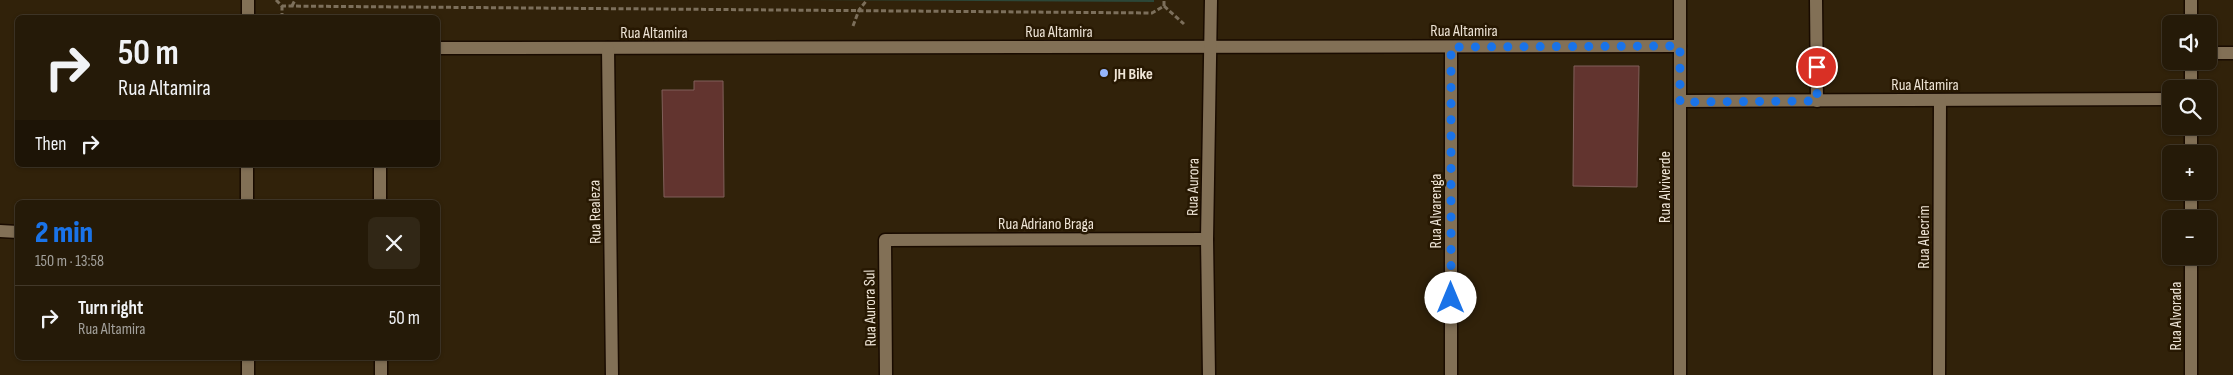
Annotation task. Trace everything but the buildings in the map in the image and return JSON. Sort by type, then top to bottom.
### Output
[{"type":"street","points":[[248,0],[248,15]]},
{"type":"street","name":"Rua Aurora","points":[[1209,375],[1207,239],[1212,47],[1211,0]]},
{"type":"street","name":"Rua Alviverde","points":[[1680,0],[1680,375]]},
{"type":"street","points":[[1816,0],[1817,101]]},
{"type":"street","points":[[2191,0],[2191,15]]},
{"type":"street","name":"Rua Altamira","points":[[440,48],[1680,46]]},
{"type":"street","name":"Rua Alvarenga","points":[[1451,47],[1451,375]]},
{"type":"street","name":"Rua Realeza","points":[[608,48],[612,375]]},
{"type":"street","points":[[2217,53],[2233,53]]},
{"type":"street","name":"Rua Altamira","points":[[1680,102],[2162,98]]},
{"type":"street","name":"Rua Alecrim","points":[[1940,100],[1940,375]]},
{"type":"street","points":[[247,200],[248,167]]},
{"type":"street","points":[[380,167],[380,200]]},
{"type":"street","points":[[0,231],[15,232]]},
{"type":"street","name":"Rua Adriano Braga","points":[[885,240],[1207,239]]},
{"type":"street","name":"Rua Aurora Sul","points":[[885,240],[886,375]]},
{"type":"street","name":"Rua Alvorada","points":[[2191,265],[2191,375]]},
{"type":"street","points":[[248,360],[248,375]]},
{"type":"street","points":[[381,360],[381,375]]},
{"type":"path","points":[[276,0],[282,6],[282,15]]},
{"type":"path","points":[[292,6],[295,0]]},
{"type":"path","points":[[282,6],[1152,12],[1164,6],[1164,0]]},
{"type":"green space","points":[[807,0],[1154,0],[1154,2]]},
{"type":"place","name":"JH Bike","points":[[1104,73]]},
{"type":"route","points":[[1451,298],[1451,47],[1680,46],[1680,102],[1817,101],[1817,67]]}]
